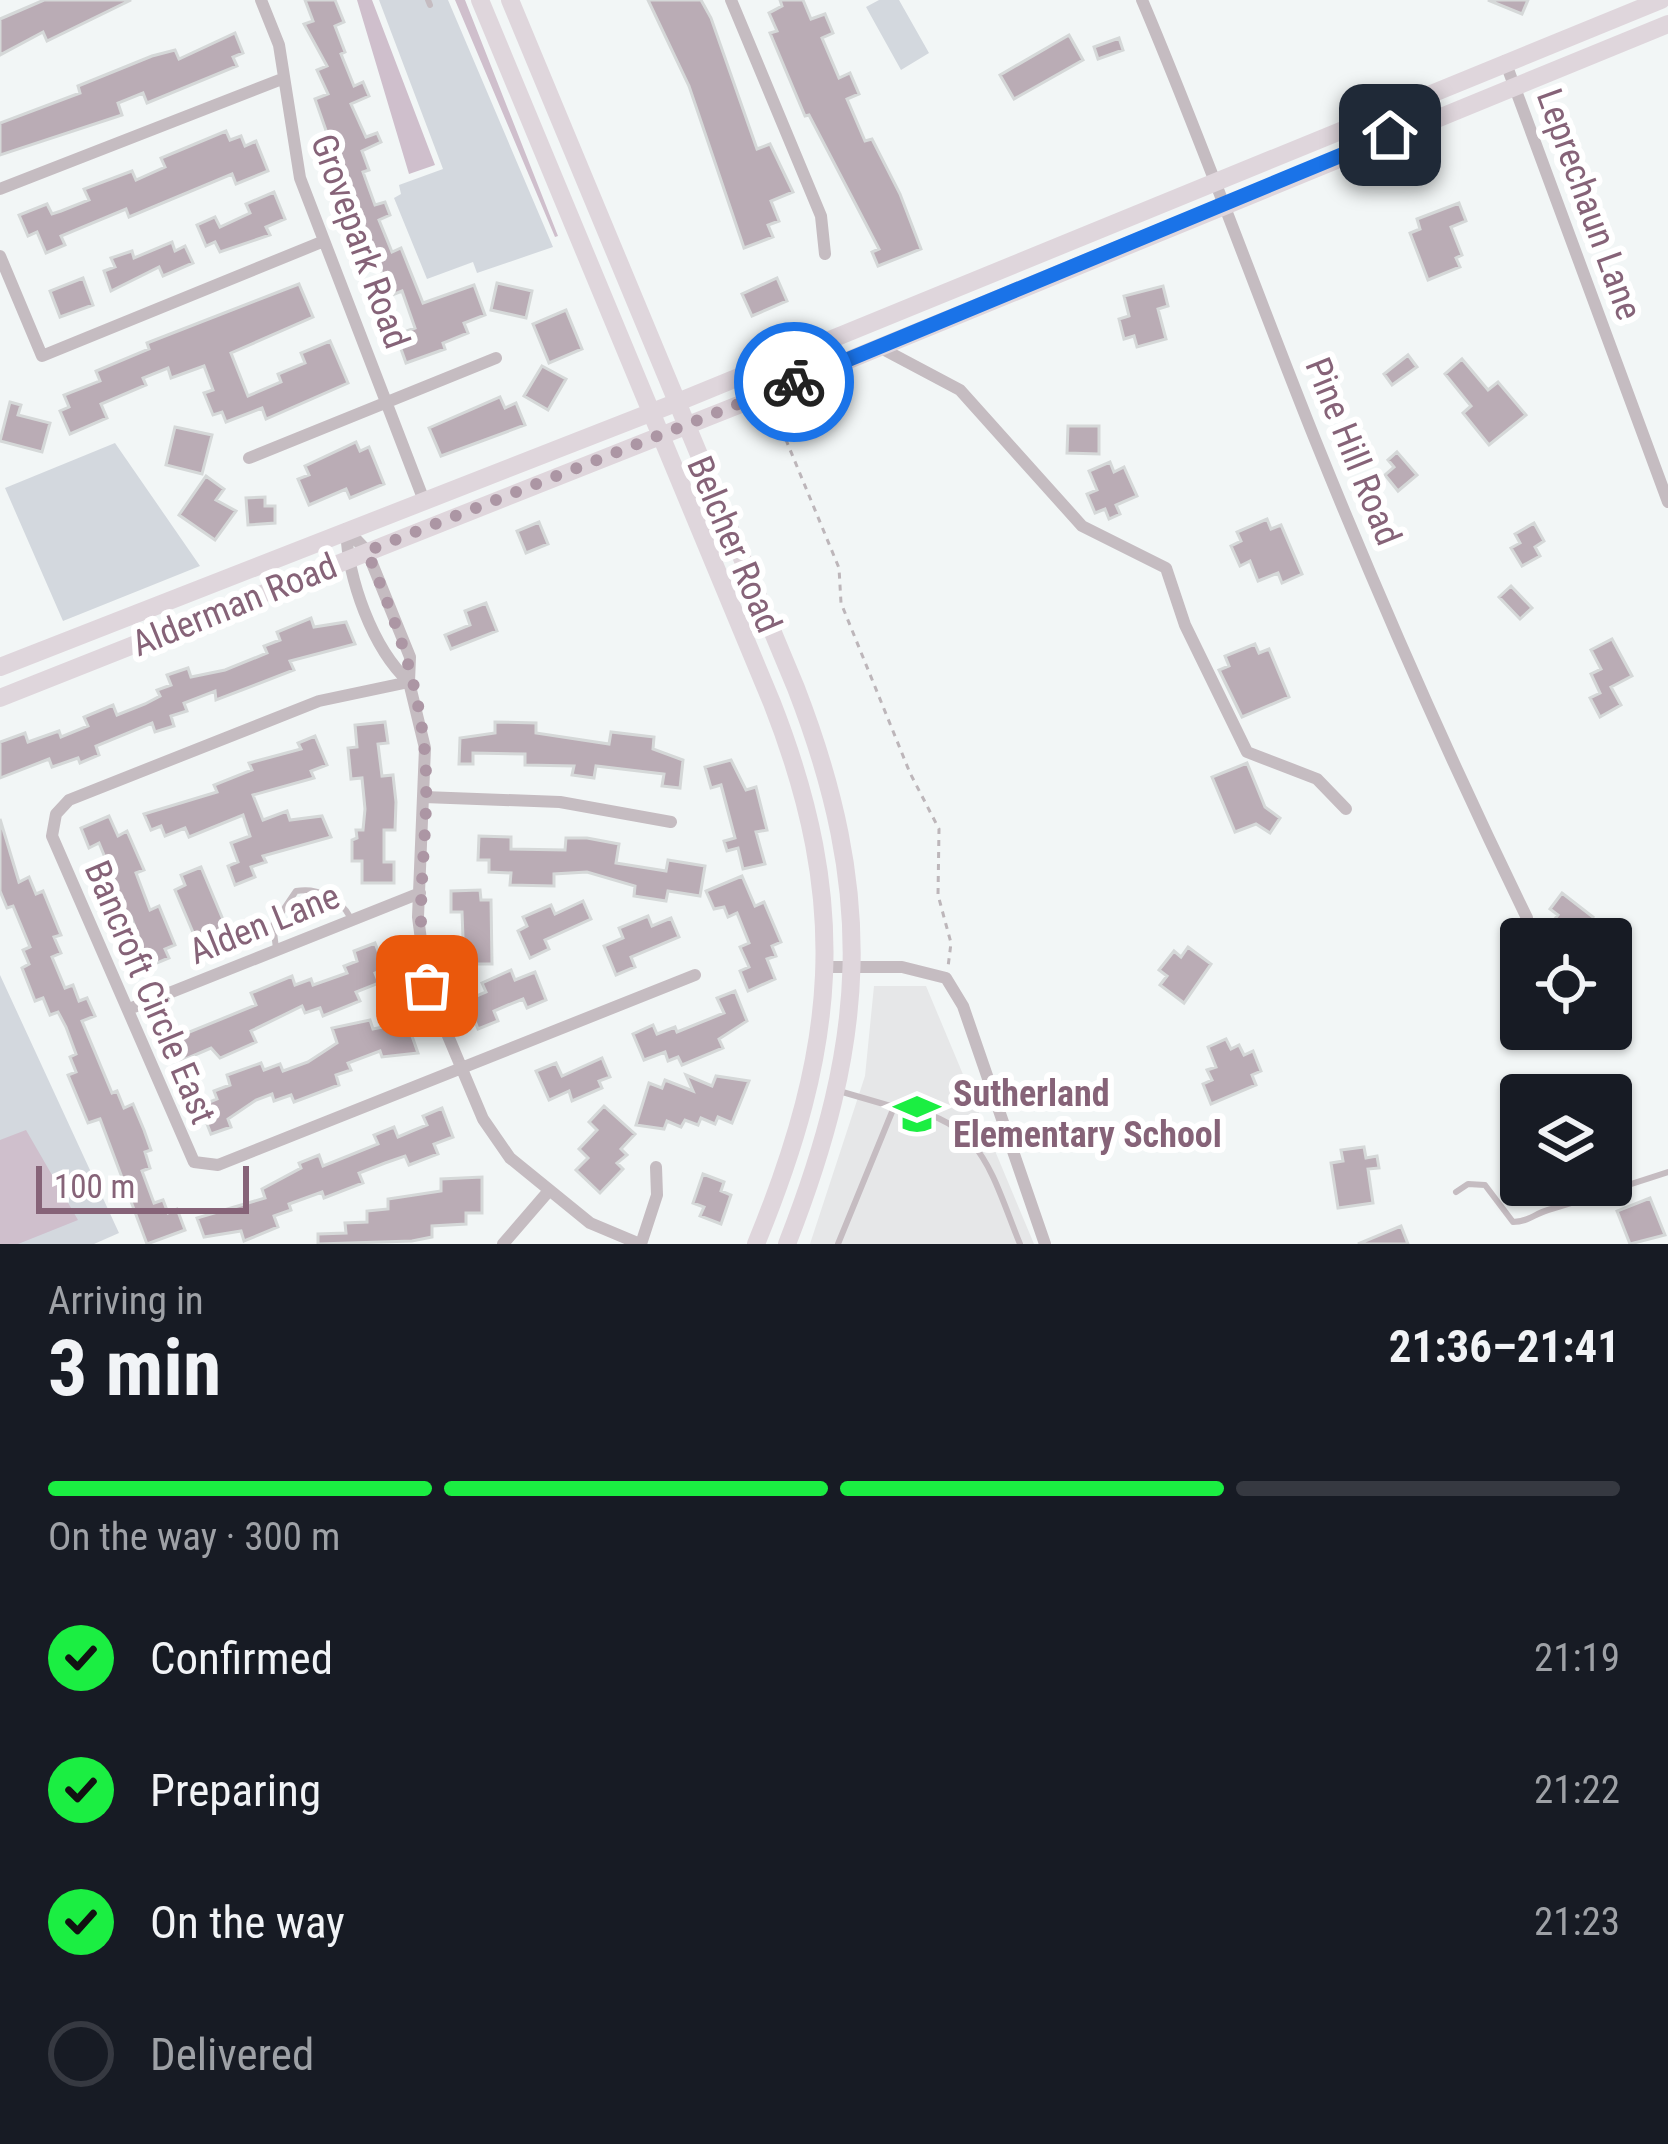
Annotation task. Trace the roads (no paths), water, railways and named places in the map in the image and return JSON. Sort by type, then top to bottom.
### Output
[{"type":"main road","name":"Belcher Road","points":[[480,0],[796,765],[823,890],[826,967],[813,1084],[800,1132],[756,1244]]},
{"type":"main road","name":"Belcher Road","points":[[510,0],[796,688],[832,790],[851,897],[854,968],[839,1091],[787,1244]]},
{"type":"main road","name":"Alderman Road","points":[[0,667],[678,402],[1661,0]]},
{"type":"main road","name":"Alderman Road","points":[[0,698],[766,394],[1668,24]]},
{"type":"main road","points":[[813,1084],[839,1091]]},
{"type":"street","name":"Grovepark Road","points":[[261,0],[280,45],[300,178],[424,498]]},
{"type":"street","points":[[730,0],[821,217],[825,254]]},
{"type":"street","name":"Pine Hill Road","points":[[1142,0],[1219,178],[1315,440],[1407,658],[1527,918]]},
{"type":"street","name":"Leprechaun Lane","points":[[1505,61],[1668,502]]},
{"type":"street","points":[[0,189],[282,79]]},
{"type":"street","points":[[0,256],[42,356],[324,242]]},
{"type":"street","points":[[879,347],[961,390],[1082,526],[1166,568],[1185,625],[1247,752],[1317,779],[1346,809]]},
{"type":"street","points":[[249,458],[496,358]]},
{"type":"street","points":[[346,529],[367,551],[410,657],[409,682],[424,748],[420,893],[427,986],[483,1119],[510,1159],[547,1193],[590,1223],[641,1244],[657,1195],[656,1167]]},
{"type":"street","points":[[346,529],[347,559],[388,663],[409,682]]},
{"type":"street","name":"Bancroft Circle East","points":[[409,682],[319,701],[69,800],[56,814],[52,836],[186,1153],[202,1165],[218,1165],[460,1068]]},
{"type":"street","points":[[424,797],[560,802],[671,822]]},
{"type":"street","name":"Alden Lane","points":[[129,1009],[420,893]]},
{"type":"street","points":[[826,967],[902,967],[946,978],[963,1006],[1045,1244]]},
{"type":"street","points":[[460,1068],[694,975]]},
{"type":"street","points":[[503,1244],[547,1193]]},
{"type":"lane","points":[[277,950],[273,925],[296,891],[316,891],[334,900],[352,920]]},
{"type":"lane","points":[[839,1091],[949,1121],[974,1140],[1021,1244]]},
{"type":"lane","points":[[838,1244],[894,1107]]},
{"type":"lane","points":[[1456,1192],[1468,1184],[1485,1185],[1513,1222],[1527,1222],[1547,1210],[1593,1200],[1668,1172]]},
{"type":"place","name":"Sutherland Elementary School","points":[[917,1114]]}]
